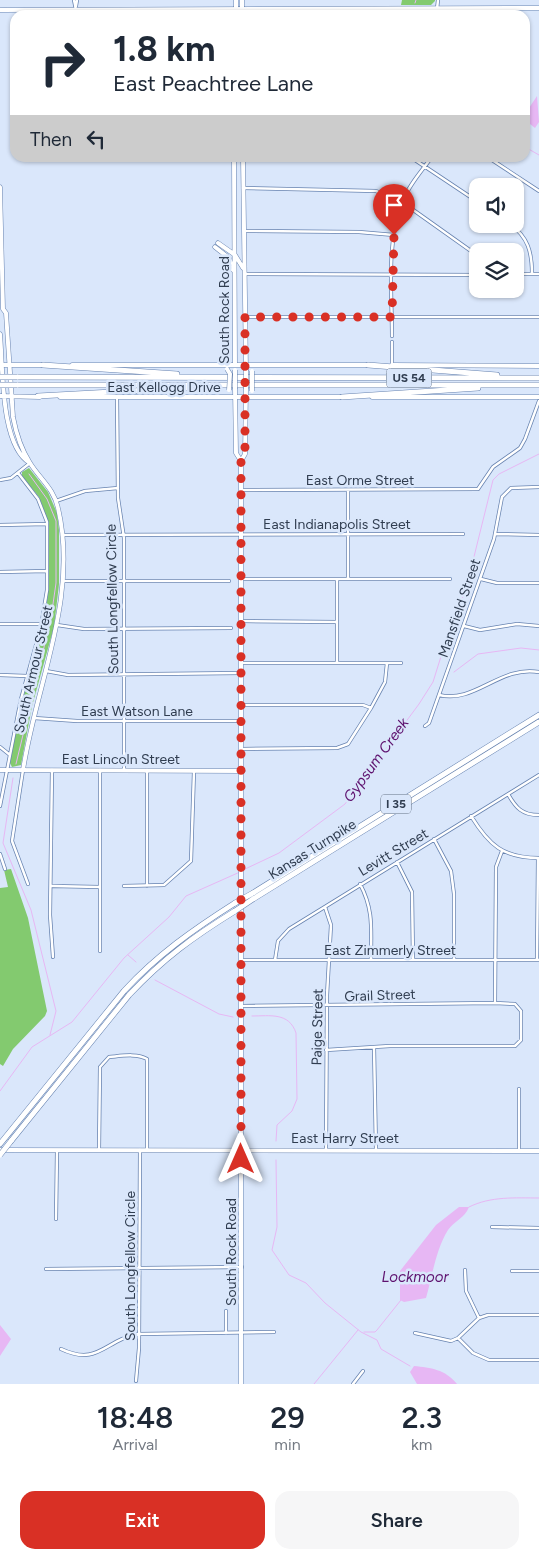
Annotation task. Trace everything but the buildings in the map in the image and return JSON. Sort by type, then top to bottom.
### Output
[{"type":"highway","points":[[43,365],[225,377]]},
{"type":"highway","points":[[368,365],[538,378]]},
{"type":"highway","name":"US 54","points":[[0,376],[538,378]]},
{"type":"highway","name":"US 54","points":[[0,385],[539,385]]},
{"type":"highway","points":[[38,396],[224,385]]},
{"type":"highway","points":[[342,396],[524,385]]},
{"type":"highway","name":"Kansas Turnpike","points":[[2,1142],[124,991],[144,970],[185,936],[235,903],[539,715]]},
{"type":"highway","name":"Kansas Turnpike","points":[[0,1154],[97,1033],[145,977],[175,950],[235,910],[539,722]]},
{"type":"main road","points":[[236,0],[236,10]]},
{"type":"main road","points":[[242,0],[242,9]]},
{"type":"main road","points":[[0,10],[76,8],[236,10],[539,8]]},
{"type":"main road","name":"South Rock Road","points":[[234,162],[234,398],[236,453],[241,461]]},
{"type":"main road","name":"South Rock Road","points":[[241,1384],[243,771],[241,461],[245,454],[246,398],[243,162]]},
{"type":"main road","name":"South Armour Street","points":[[0,187],[1,311],[6,313],[11,396],[16,431],[30,464],[49,487],[56,501],[62,535],[62,581],[57,625],[33,717],[23,770]]},
{"type":"main road","points":[[234,274],[229,258],[217,245],[230,245],[235,236]]},
{"type":"main road","points":[[224,246],[235,255],[244,272]]},
{"type":"main road","name":"South Armour Street","points":[[0,334],[2,396],[7,424],[12,440],[25,461],[30,464]]},
{"type":"main road","name":"East Kellogg Drive","points":[[1,365],[218,365],[235,367],[246,365],[539,366]]},
{"type":"main road","points":[[218,365],[227,369],[230,374],[229,390],[222,398]]},
{"type":"main road","points":[[260,365],[252,371],[252,391],[260,397]]},
{"type":"main road","name":"East Kellogg Drive","points":[[2,396],[117,398],[342,396],[539,399]]},
{"type":"main road","name":"East Lincoln Street","points":[[0,770],[243,771]]},
{"type":"main road","name":"East Harry Street","points":[[0,1150],[326,1149],[539,1151]]},
{"type":"street","points":[[76,0],[76,8]]},
{"type":"street","points":[[438,0],[438,9]]},
{"type":"street","points":[[417,162],[469,196]]},
{"type":"street","points":[[392,336],[394,235],[402,202],[428,162]]},
{"type":"street","points":[[495,162],[539,191]]},
{"type":"street","points":[[243,188],[361,189],[376,191],[402,202],[469,250]]},
{"type":"street","points":[[243,231],[358,232],[394,235]]},
{"type":"street","points":[[520,233],[526,239],[531,252],[532,274]]},
{"type":"street","points":[[244,272],[469,274]]},
{"type":"street","points":[[524,274],[539,274]]},
{"type":"street","points":[[245,317],[539,317]]},
{"type":"street","points":[[392,342],[392,365]]},
{"type":"street","name":"South Longfellow Circle","points":[[117,398],[118,488],[124,536],[124,770]]},
{"type":"street","name":"East Orme Street","points":[[241,490],[478,489],[493,467],[520,448],[525,440],[539,399]]},
{"type":"street","points":[[0,480],[18,473],[30,464]]},
{"type":"street","name":"South Armour Street","points":[[0,806],[27,676],[42,624],[47,571],[47,524],[38,499],[18,473]]},
{"type":"street","name":"Mansfield Street","points":[[425,726],[429,723],[481,578],[495,534],[504,494],[511,488],[539,487]]},
{"type":"street","points":[[56,501],[85,491],[118,488]]},
{"type":"street","points":[[348,490],[348,579]]},
{"type":"street","points":[[0,524],[47,524]]},
{"type":"street","name":"East Indianapolis Street","points":[[62,535],[463,534]]},
{"type":"street","points":[[495,534],[539,535]]},
{"type":"street","points":[[0,572],[47,571]]},
{"type":"street","points":[[242,578],[450,579]]},
{"type":"street","points":[[481,578],[497,583],[539,583]]},
{"type":"street","points":[[337,579],[337,663]]},
{"type":"street","points":[[62,581],[229,581]]},
{"type":"street","points":[[242,621],[337,622]]},
{"type":"street","points":[[0,624],[42,624]]},
{"type":"street","points":[[464,626],[480,630],[517,624],[539,626]]},
{"type":"street","points":[[57,625],[84,629],[231,628]]},
{"type":"street","points":[[242,663],[401,663]]},
{"type":"street","points":[[242,749],[343,747],[348,744],[385,682],[387,663]]},
{"type":"street","points":[[439,695],[459,697],[508,673],[521,670],[539,672]]},
{"type":"street","points":[[46,671],[68,675],[242,674]]},
{"type":"street","points":[[0,675],[27,676]]},
{"type":"street","points":[[242,705],[363,705],[371,708]]},
{"type":"street","name":"East Watson Lane","points":[[33,717],[52,721],[242,721]]},
{"type":"street","points":[[0,748],[10,755]]},
{"type":"street","name":"South Armour Street","points":[[23,770],[12,841],[28,884]]},
{"type":"street","points":[[52,770],[52,886],[50,915],[53,956]]},
{"type":"street","points":[[100,770],[100,951]]},
{"type":"street","points":[[147,770],[147,886]]},
{"type":"street","points":[[124,886],[147,886],[168,883],[185,868],[193,856],[194,770]]},
{"type":"street","name":"Levitt Street","points":[[274,960],[275,950],[282,935],[360,884],[539,775]]},
{"type":"street","points":[[508,794],[523,813],[539,815]]},
{"type":"street","points":[[471,816],[483,835],[502,851],[518,857],[538,858],[538,960]]},
{"type":"street","points":[[434,839],[451,871],[454,894],[454,960]]},
{"type":"street","points":[[495,1003],[496,867],[502,851]]},
{"type":"street","points":[[0,854],[5,869]]},
{"type":"street","points":[[397,862],[412,892],[412,960]]},
{"type":"street","points":[[360,884],[369,901],[371,912],[371,959]]},
{"type":"street","points":[[52,886],[99,887]]},
{"type":"street","name":"Paige Street","points":[[324,907],[331,925],[326,1050],[326,1149]]},
{"type":"street","name":"East Zimmerly Street","points":[[242,960],[538,960]]},
{"type":"street","name":"Grail Street","points":[[242,1006],[327,1007],[390,1003],[495,1003],[515,1004],[521,1011],[521,1040],[512,1047],[374,1047]]},
{"type":"street","points":[[326,1050],[374,1047],[376,1150]]},
{"type":"street","points":[[99,1150],[100,1067],[109,1056],[142,1056],[147,1059],[147,1150]]},
{"type":"street","points":[[519,1089],[519,1151]]},
{"type":"street","points":[[56,1219],[57,1149]]},
{"type":"street","name":"South Longfellow Circle","points":[[136,1381],[139,1334],[140,1150]]},
{"type":"street","points":[[492,1227],[539,1228]]},
{"type":"street","points":[[46,1269],[242,1267]]},
{"type":"street","points":[[466,1270],[466,1291],[479,1318]]},
{"type":"street","points":[[512,1271],[539,1271]]},
{"type":"street","points":[[226,1311],[226,1333]]},
{"type":"street","points":[[416,1333],[446,1342],[458,1338],[479,1318],[496,1315],[539,1315]]},
{"type":"street","points":[[61,1349],[72,1354],[86,1356],[96,1354],[118,1340],[139,1334],[274,1332]]},
{"type":"street","points":[[458,1338],[473,1353],[489,1360],[539,1360]]},
{"type":"street","points":[[353,1384],[363,1371]]},
{"type":"green space","points":[[402,0],[435,1],[431,5],[401,5]]},
{"type":"green space","points":[[29,468],[48,492],[57,513],[59,530],[59,584],[54,627],[32,706],[21,765],[12,767],[10,763],[21,705],[43,631],[48,593],[48,521],[39,497],[22,476],[22,472]]},
{"type":"green space","points":[[11,869],[28,918],[47,1011],[45,1016],[13,1049],[3,1066],[0,1064],[0,888],[8,887],[4,870]]},
{"type":"water","points":[[537,96],[539,122],[535,128],[530,124],[530,106]]},
{"type":"water","name":"Lockmoor","points":[[459,1207],[469,1207],[465,1214],[450,1227],[444,1238],[437,1254],[426,1298],[404,1302],[400,1300],[400,1271],[436,1225]]},
{"type":"water","points":[[0,1325],[11,1339],[0,1356]]},
{"type":"water","points":[[414,1366],[443,1372],[457,1384],[417,1384],[410,1372]]},
{"type":"waterway","name":"Gypsum Creek","points":[[530,150],[539,155]]},
{"type":"waterway","name":"Gypsum Creek","points":[[243,870],[279,853],[345,804],[419,704],[433,682],[448,634],[466,589],[493,480],[499,474],[539,454]]},
{"type":"waterway","points":[[16,764],[51,618],[56,583],[56,521],[47,499],[29,474]]},
{"type":"waterway","points":[[454,672],[478,654],[521,648],[539,650]]},
{"type":"waterway","points":[[13,778],[3,843],[31,910],[56,1011],[50,1035]]},
{"type":"waterway","name":"Gypsum Creek","points":[[0,1091],[32,1047],[72,1022],[124,958],[169,917],[186,896],[240,872]]},
{"type":"waterway","points":[[128,955],[136,962]]},
{"type":"waterway","points":[[155,980],[219,1014],[233,1017]]},
{"type":"waterway","points":[[252,1016],[284,1018],[289,1021],[296,1033],[297,1099],[292,1111],[277,1125],[276,1141]]},
{"type":"waterway","points":[[276,1160],[277,1227],[272,1250],[289,1275],[306,1283],[325,1303],[361,1332],[377,1340],[381,1349],[410,1366]]},
{"type":"waterway","points":[[469,1207],[494,1199],[539,1198]]},
{"type":"waterway","points":[[364,1332],[375,1332],[401,1300]]},
{"type":"waterway","points":[[314,1384],[358,1330]]},
{"type":"route","points":[[241,1159],[243,926],[241,461],[245,454],[245,317],[392,317],[392,243],[394,235]]}]
